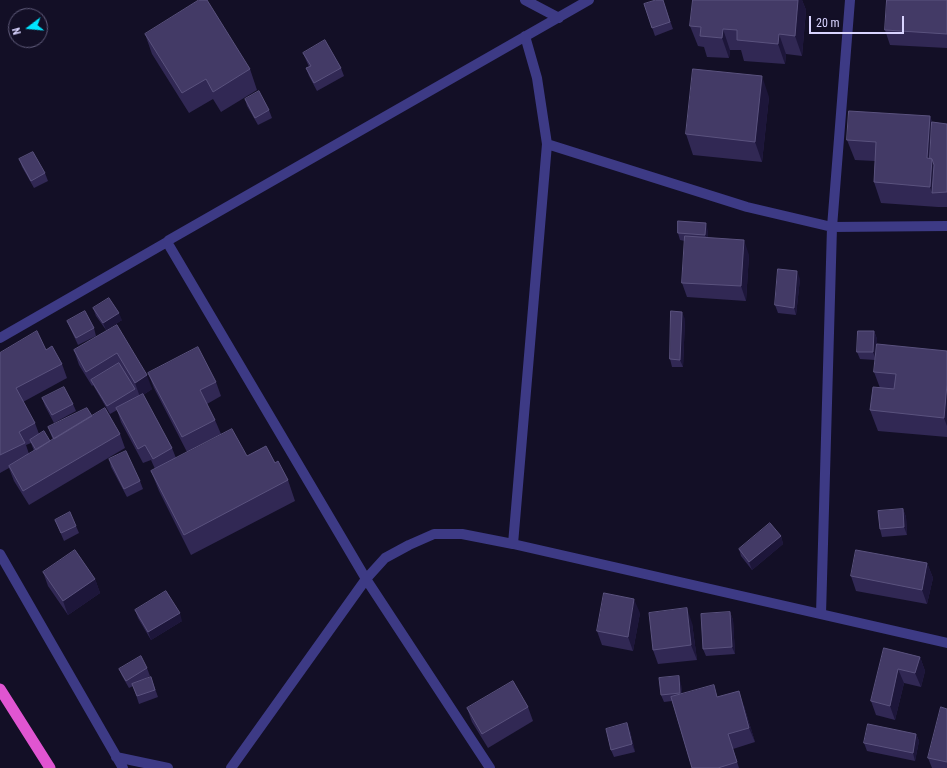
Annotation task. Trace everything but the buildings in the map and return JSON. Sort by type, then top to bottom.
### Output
[{"type":"highway","points":[[0,689],[50,768]]},
{"type":"street","points":[[525,0],[558,18]]},
{"type":"street","points":[[0,338],[189,228],[589,0]]},
{"type":"street","points":[[821,614],[832,226],[850,0]]},
{"type":"street","points":[[513,544],[548,144],[538,78],[525,36]]},
{"type":"street","points":[[548,144],[747,207],[832,226],[947,226]]},
{"type":"street","points":[[167,242],[366,579],[490,768]]},
{"type":"street","points":[[231,768],[366,579],[385,558],[434,534],[462,534],[513,544],[947,643]]},
{"type":"street","points":[[0,554],[123,768]]},
{"type":"street","points":[[116,757],[168,768]]}]
